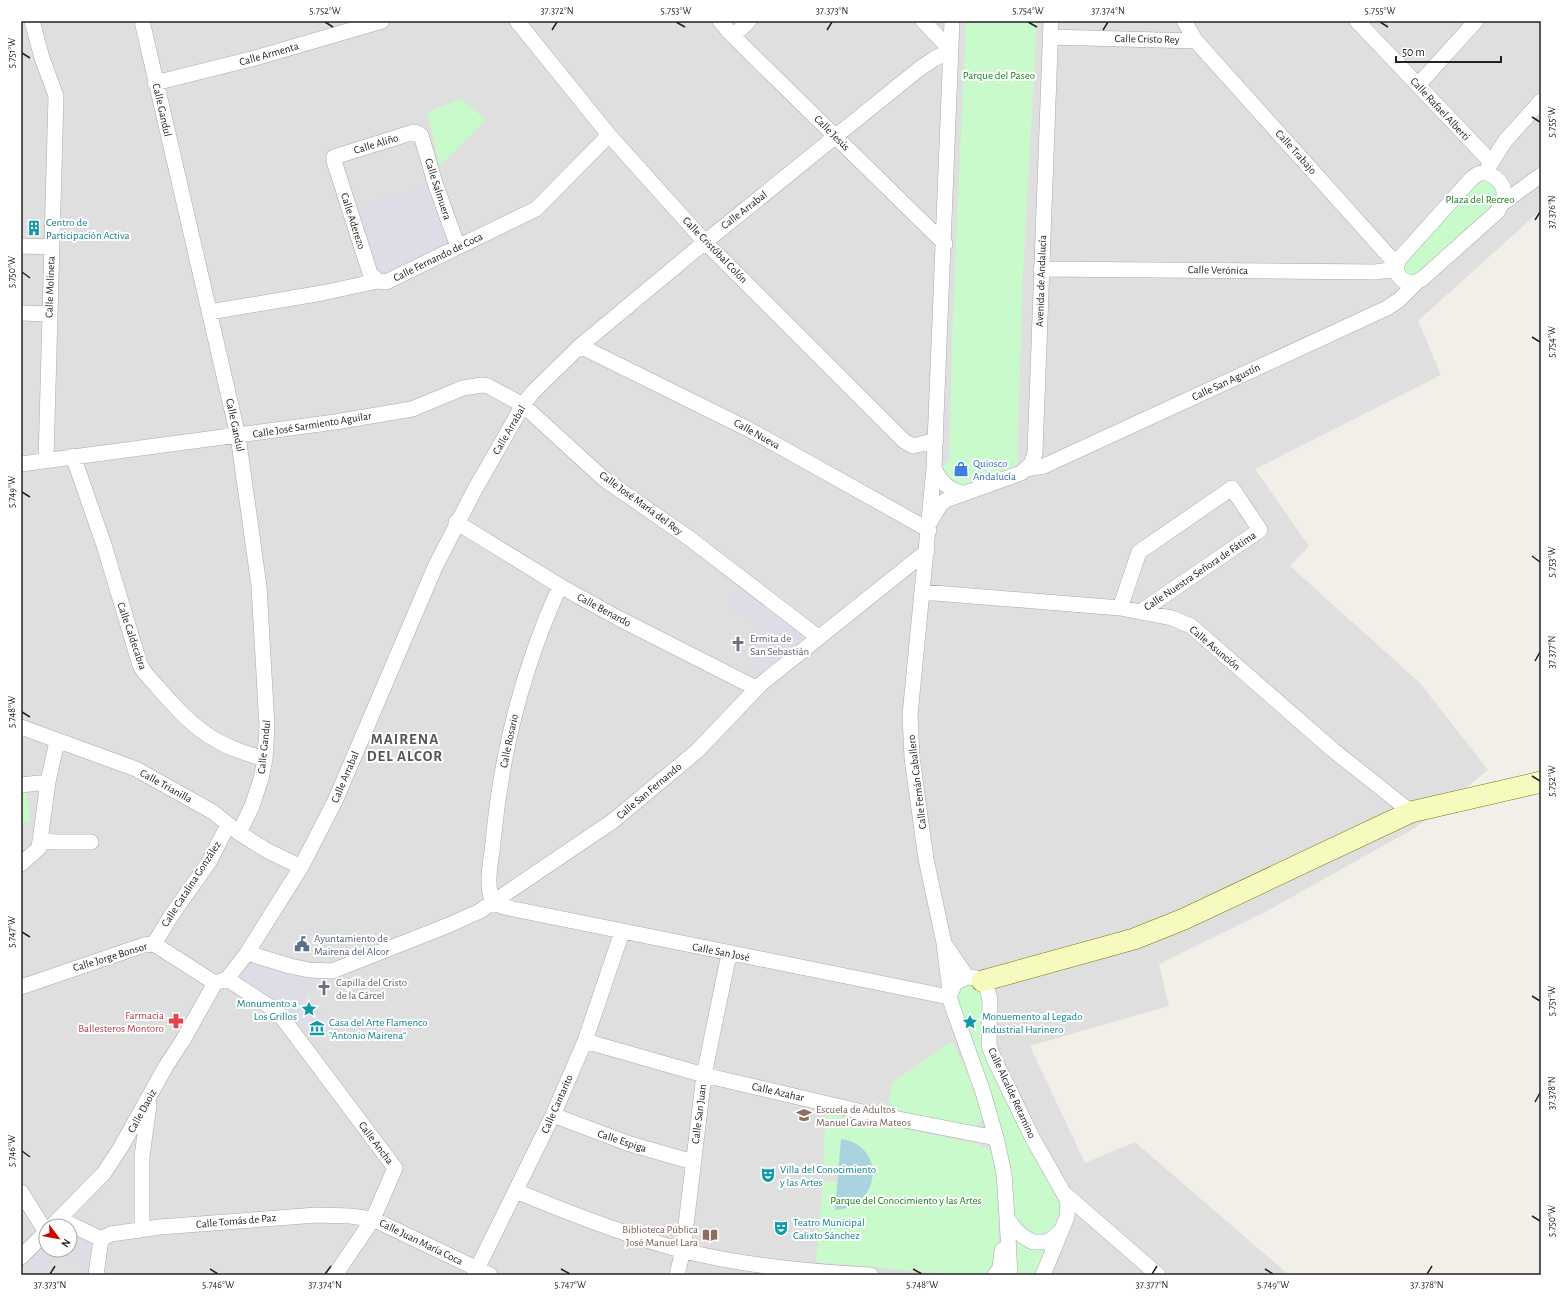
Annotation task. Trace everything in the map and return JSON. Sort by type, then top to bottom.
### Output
[{"type":"main road","points":[[974,979],[1134,939],[1184,919],[1411,812],[1541,782]]},
{"type":"street","name":"Calle Molineta","points":[[32,21],[42,58],[56,96],[46,460]]},
{"type":"street","name":"Calle Gandul","points":[[142,21],[155,83],[238,436],[262,615],[267,697],[267,727],[264,760],[252,806],[234,829]]},
{"type":"street","name":"Calle Armenta","points":[[155,83],[255,58],[382,21]]},
{"type":"street","name":"Calle Cristóbal Colón","points":[[517,21],[609,135],[705,242],[904,441],[912,446],[936,440]]},
{"type":"street","name":"Calle Jesús","points":[[720,21],[733,36],[945,244]]},
{"type":"street","points":[[733,36],[749,21]]},
{"type":"street","points":[[923,21],[951,50]]},
{"type":"street","points":[[929,526],[936,440],[945,244],[952,21]]},
{"type":"street","name":"Avenida de Andalucía","points":[[1026,469],[1034,459],[1036,446],[1041,269],[1051,21]]},
{"type":"street","name":"Calle Trabajo","points":[[1184,21],[1196,40],[1396,266]]},
{"type":"street","name":"Calle Rafael Alberti","points":[[1357,21],[1418,85],[1488,167]]},
{"type":"street","points":[[1418,85],[1476,21]]},
{"type":"street","name":"Calle Cristo Rey","points":[[1050,36],[1196,40]]},
{"type":"street","name":"Calle Arrabal","points":[[247,953],[301,867],[335,801],[415,609],[456,522],[523,405],[540,384],[580,346],[705,242],[919,69],[951,50]]},
{"type":"street","points":[[1541,101],[1505,141],[1488,167],[1472,178],[1396,266],[1399,277],[1405,282],[1414,283],[1418,281],[1497,212],[1503,203],[1541,175]]},
{"type":"street","name":"Calle Aliño","points":[[334,158],[418,132]]},
{"type":"street","name":"Calle Salmuera","points":[[418,132],[421,135],[435,183],[458,247]]},
{"type":"street","name":"Calle Fernando de Coca","points":[[210,312],[322,293],[378,281],[386,282],[536,209],[609,135]]},
{"type":"street","name":"Calle Aderezo","points":[[334,158],[370,273],[378,281]]},
{"type":"street","points":[[1488,167],[1504,189],[1503,203]]},
{"type":"street","points":[[21,246],[51,247]]},
{"type":"street","name":"Calle Verónica","points":[[1041,269],[1368,272],[1396,266]]},
{"type":"street","name":"Calle San Agustín","points":[[1026,469],[1044,466],[1387,308],[1399,300],[1418,281]]},
{"type":"street","points":[[21,313],[49,314]]},
{"type":"street","name":"Calle Nueva","points":[[580,346],[744,426],[929,526]]},
{"type":"street","name":"Calle José Sarmiento Aguilar","points":[[21,464],[73,456],[238,436],[412,409],[463,388],[477,386],[488,386],[523,405]]},
{"type":"street","name":"Calle José María del Rey","points":[[523,405],[604,479],[689,538],[818,637]]},
{"type":"street","name":"Calle Caldecabra","points":[[73,456],[104,545],[144,674],[188,720],[202,732],[229,747],[264,760]]},
{"type":"street","points":[[934,468],[942,482],[954,491],[962,494]]},
{"type":"street","points":[[929,526],[940,505],[952,497],[1013,476],[1026,469]]},
{"type":"street","name":"Calle Nuestra Señora de Fátima","points":[[1120,608],[1139,552],[1232,488],[1260,530],[1140,612]]},
{"type":"street","name":"Calle Benardo","points":[[456,522],[560,586],[618,618],[756,688]]},
{"type":"street","name":"Calle Fernán Caballero","points":[[929,526],[912,693],[911,739],[926,859],[944,943],[949,994]]},
{"type":"street","name":"Calle San Fernando","points":[[247,953],[295,967],[322,972],[332,971],[449,925],[494,902],[613,821],[697,750],[756,688],[927,551]]},
{"type":"street","name":"Calle Rosario","points":[[494,902],[489,890],[494,826],[506,756],[519,694],[529,662],[544,622],[560,586]]},
{"type":"street","name":"Calle Asunción","points":[[922,592],[1120,608],[1172,618],[1191,626],[1333,750],[1411,812]]},
{"type":"street","name":"Calle Trianilla","points":[[21,727],[57,741],[99,754],[136,769],[213,812],[234,829],[268,851],[301,867]]},
{"type":"street","points":[[21,864],[39,848],[48,782],[57,741]]},
{"type":"street","points":[[21,785],[48,782]]},
{"type":"street","name":"Calle Catalina González","points":[[154,944],[170,916],[234,829]]},
{"type":"street","points":[[40,840],[56,842],[91,842]]},
{"type":"street","name":"Calle San José","points":[[494,902],[504,907],[729,954],[949,994]]},
{"type":"street","name":"Calle Cantarito","points":[[480,1273],[516,1191],[553,1115],[584,1040],[622,932]]},
{"type":"street","name":"Calle Alcalde Retamino","points":[[944,943],[974,979],[986,985],[990,1000],[988,1034],[989,1045],[994,1059],[1037,1146],[1065,1194],[1068,1210],[1063,1228],[1043,1275]]},
{"type":"street","name":"Calle Jorge Bonsor","points":[[21,987],[144,945],[154,944],[278,1012],[297,1039]]},
{"type":"street","name":"Calle Daoiz","points":[[60,1218],[104,1173],[121,1147],[166,1066],[221,981],[247,953]]},
{"type":"street","name":"Calle San Juan","points":[[677,1275],[683,1250],[704,1075],[729,954]]},
{"type":"street","points":[[949,994],[955,983],[974,979]]},
{"type":"street","name":"Calle Alcalde Retamino","points":[[949,994],[983,1092],[1004,1174],[1007,1224],[1003,1238],[1000,1275]]},
{"type":"street","name":"Calle Ancha","points":[[297,1039],[395,1168],[373,1219],[335,1275]]},
{"type":"street","name":"Calle Azahar","points":[[584,1040],[704,1075],[858,1110],[996,1138]]},
{"type":"street","points":[[142,1229],[142,1156],[150,1096]]},
{"type":"street","name":"Calle Espiga","points":[[553,1115],[627,1143],[693,1162]]},
{"type":"street","points":[[516,1191],[574,1215],[683,1250],[737,1261],[795,1270],[871,1275]]},
{"type":"street","points":[[21,1192],[38,1219]]},
{"type":"street","points":[[1065,1194],[1158,1275]]},
{"type":"street","name":"Calle Tomás de Paz","points":[[101,1239],[111,1234],[142,1229],[317,1215],[373,1219]]},
{"type":"street","name":"Calle Juan María Coca","points":[[373,1219],[480,1273]]},
{"type":"street","points":[[1007,1224],[1033,1242],[1048,1242],[1063,1228],[1082,1220],[1097,1222]]},
{"type":"street","points":[[78,1230],[101,1239],[96,1275]]},
{"type":"street","points":[[21,1257],[38,1240]]},
{"type":"shaded area","points":[[21,21],[1541,21],[1541,210],[1418,321],[1441,375],[1255,469],[1309,546],[1290,566],[1420,683],[1488,770],[1415,828],[1267,911],[1159,964],[1169,1006],[1030,1046],[1085,1163],[1135,1142],[1289,1275],[21,1275]]},
{"type":"shaded area","points":[[435,183],[458,247],[381,282],[350,211]]},
{"type":"shaded area","points":[[744,581],[818,637],[761,684],[741,680],[768,631],[728,606]]},
{"type":"shaded area","points":[[247,953],[332,975],[303,987],[310,1004],[323,1012],[304,1036],[231,975]]},
{"type":"shaded area","points":[[78,1229],[101,1239],[96,1275],[79,1275],[86,1260],[78,1256]]},
{"type":"shaded area","points":[[38,1242],[38,1258],[55,1258],[48,1275],[22,1263]]},
{"type":"green space","name":"Parque del Paseo","points":[[966,21],[1037,21],[1023,273],[1017,469],[962,487],[949,483],[941,468],[949,461],[953,311]]},
{"type":"green space","points":[[461,99],[486,120],[440,166],[427,112]]},
{"type":"green space","name":"Plaza del Recreo","points":[[1480,180],[1492,184],[1496,190],[1497,203],[1418,276],[1404,276],[1403,262]]},
{"type":"green space","points":[[27,790],[30,822],[21,822],[21,791]]},
{"type":"green space","points":[[970,984],[983,992],[982,1015],[1062,1205],[1058,1223],[1051,1230],[1041,1235],[1030,1234],[1025,1231],[1012,1217],[955,994],[959,989]]},
{"type":"green space","points":[[952,1041],[980,1101],[982,1117],[980,1122],[974,1126],[965,1127],[887,1108],[893,1082]]},
{"type":"green space","name":"Parque del Conocimiento y las Artes","points":[[826,1113],[979,1144],[992,1151],[997,1175],[999,1252],[990,1275],[959,1275],[816,1262],[823,1181],[837,1182],[838,1169],[823,1167]]},
{"type":"green space","points":[[1011,1238],[1020,1244],[1029,1247],[1038,1249],[1048,1248],[1037,1275],[1013,1275]]},
{"type":"water","points":[[841,1139],[856,1144],[866,1152],[871,1163],[872,1176],[869,1188],[862,1198],[851,1206],[835,1210]]},
{"type":"place","name":"Centro de Participación Activa","points":[[34,228]]},
{"type":"place","name":"Quiosco Andalucía","points":[[961,469]]},
{"type":"place","name":"Ermita de San Sebastián","points":[[738,644]]},
{"type":"place","name":"Ayuntamiento de Mairena del Alcor","points":[[302,944]]},
{"type":"place","name":"Capilla del Cristo de la Cárcel","points":[[324,988]]},
{"type":"place","name":"Monumento a Los Grillos","points":[[309,1009]]},
{"type":"place","name":"Farmacia Ballesteros Montoro","points":[[176,1021]]},
{"type":"place","name":"Monuemento al Legado Industrial Harinero","points":[[970,1022]]},
{"type":"place","name":"Casa del Arte Flamenco \"Antonio Mairena\"","points":[[317,1028]]},
{"type":"place","name":"Escuela de Adultos Manuel Gavira Mateos","points":[[804,1115]]},
{"type":"place","name":"Villa del Conocimiento y las Artes","points":[[768,1175]]},
{"type":"place","name":"Teatro Municipal Calixto Sánchez","points":[[781,1228]]},
{"type":"place","name":"Biblioteca Pública José Manuel Lara","points":[[710,1235]]},
{"type":"district","name":"MAIRENA DEL ALCOR","points":[[405,748]]}]
